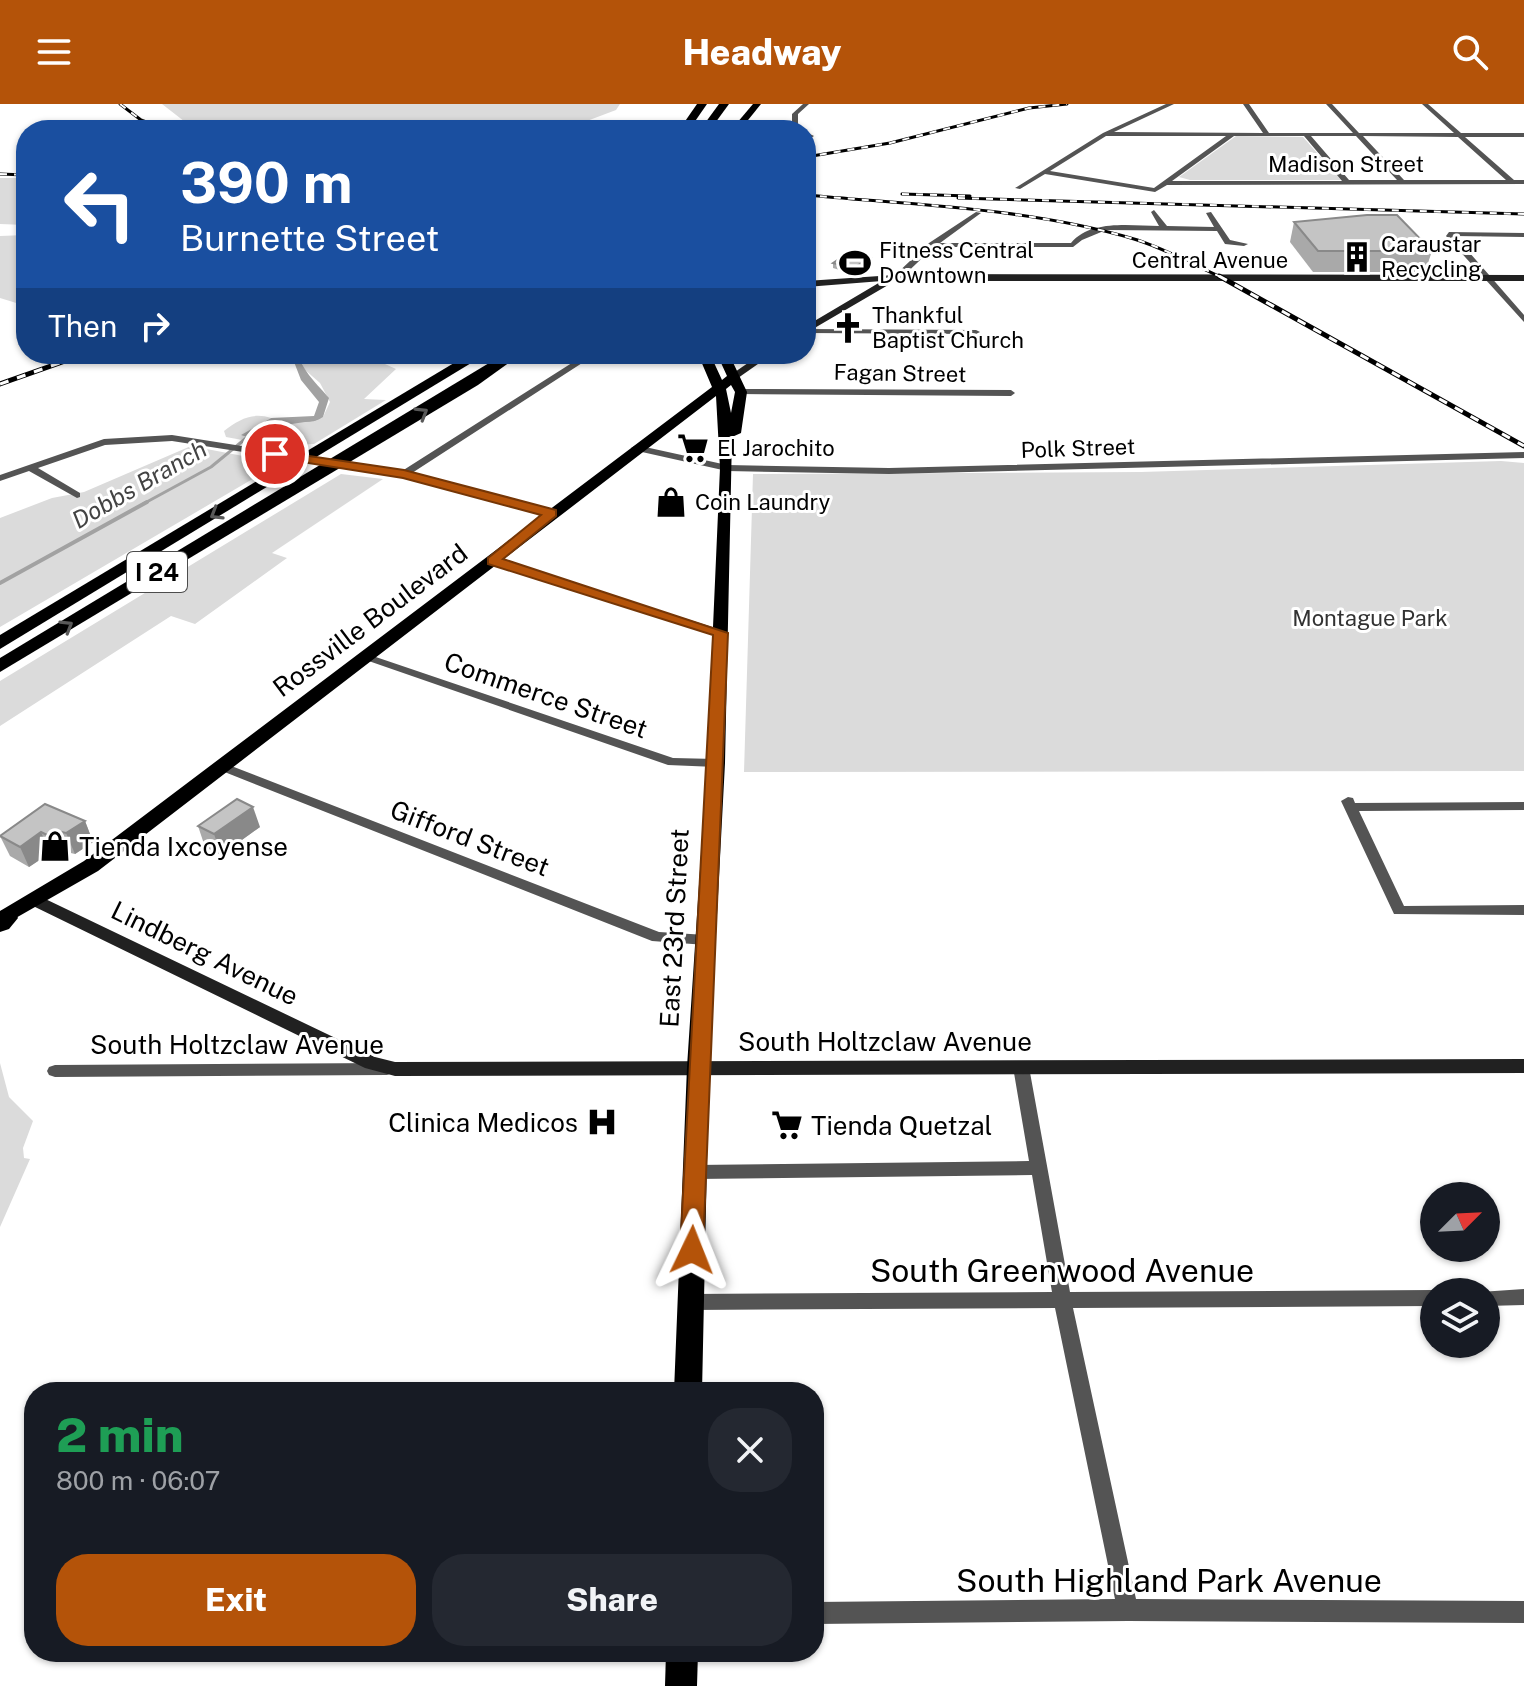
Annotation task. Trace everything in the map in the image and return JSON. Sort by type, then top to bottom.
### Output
[{"type":"highway","name":"I 24","points":[[0,641],[329,447],[463,364]]},
{"type":"highway","name":"I 24","points":[[0,666],[498,364]]},
{"type":"main road","points":[[743,120],[757,104]]},
{"type":"main road","points":[[758,120],[769,106]]},
{"type":"main road","points":[[816,324],[896,278]]},
{"type":"main road","name":"Central Avenue","points":[[816,286],[896,278],[1524,278]]},
{"type":"main road","name":"East 23rd Street","points":[[713,364],[741,392],[727,468]]},
{"type":"main road","name":"East 23rd Street","points":[[688,1382],[698,1067],[716,763],[727,468],[724,364]]},
{"type":"main road","name":"Rossville Boulevard","points":[[2,920],[91,866],[493,561],[636,448],[752,364]]},
{"type":"main road","points":[[680,415],[711,409],[725,414]]},
{"type":"main road","name":"Lindberg Avenue","points":[[37,901],[371,1063],[395,1069]]},
{"type":"main road","name":"South Holtzclaw Avenue","points":[[395,1069],[1524,1066]]},
{"type":"main road","points":[[681,1686],[682,1662]]},
{"type":"street","points":[[795,120],[795,114],[806,104]]},
{"type":"street","points":[[1018,188],[1105,134],[1171,104]]},
{"type":"street","points":[[1246,104],[1268,135]]},
{"type":"street","points":[[1329,104],[1402,182]]},
{"type":"street","points":[[1425,104],[1512,182]]},
{"type":"street","points":[[1105,134],[1524,135]]},
{"type":"street","points":[[1042,172],[1145,191],[1167,183],[1232,135]]},
{"type":"street","points":[[1306,135],[1347,182]]},
{"type":"street","name":"Madison Street","points":[[1167,183],[1524,182]]},
{"type":"street","points":[[1154,212],[1164,228]]},
{"type":"street","points":[[896,278],[932,245],[978,213]]},
{"type":"street","points":[[1209,213],[1230,244],[1244,244]]},
{"type":"street","points":[[932,245],[1073,245],[1079,238],[1101,229],[1219,229]]},
{"type":"street","points":[[1524,235],[1449,234],[1524,320]]},
{"type":"street","points":[[816,330],[976,332]]},
{"type":"street","points":[[404,474],[576,364]]},
{"type":"street","name":"Fagan Street","points":[[741,392],[1011,393]]},
{"type":"street","points":[[0,478],[80,448],[131,438],[172,438],[404,474],[551,513]]},
{"type":"street","name":"Polk Street","points":[[636,448],[727,468],[956,471],[1524,455]]},
{"type":"street","points":[[29,467],[77,495]]},
{"type":"street","points":[[493,561],[721,633]]},
{"type":"street","name":"Commerce Street","points":[[364,656],[672,762],[716,763]]},
{"type":"street","name":"Gifford Street","points":[[221,766],[657,937],[706,940]]},
{"type":"street","points":[[1524,806],[1350,804],[1399,911],[1524,910]]},
{"type":"street","points":[[1021,1067],[1062,1300],[1128,1610]]},
{"type":"street","name":"South Holtzclaw Avenue","points":[[55,1071],[395,1069]]},
{"type":"street","points":[[695,1172],[1038,1168]]},
{"type":"street","points":[[1500,1298],[1524,1297]]},
{"type":"street","name":"South Greenwood Avenue","points":[[690,1302],[1420,1298]]},
{"type":"street","name":"South Highland Park Avenue","points":[[824,1613],[1128,1610],[1524,1612]]},
{"type":"green space","points":[[162,104],[620,104],[616,110],[590,120],[183,120]]},
{"type":"green space","points":[[1236,136],[1303,137],[1341,180],[1190,180],[1179,177]]},
{"type":"green space","points":[[0,178],[16,178],[16,225],[0,224]]},
{"type":"green space","points":[[16,235],[16,303],[0,298],[0,236]]},
{"type":"green space","points":[[302,364],[385,364],[396,369],[364,399],[386,400],[314,444],[275,446],[226,437],[224,431],[252,416],[271,418],[260,424],[257,437],[278,426],[323,417],[330,402],[320,383]]},
{"type":"green space","points":[[191,446],[280,463],[0,627],[0,518],[52,498],[84,492]]},
{"type":"green space","name":"Montague Park","points":[[1501,461],[1524,463],[1524,771],[744,772],[753,474],[1141,472]]},
{"type":"green space","points":[[341,474],[383,479],[272,553],[287,558],[195,624],[171,616],[0,726],[0,681]]},
{"type":"green space","points":[[0,1063],[9,1097],[33,1121],[23,1148],[24,1158],[30,1159],[0,1227]]},
{"type":"shaded area","points":[[295,364],[302,364],[329,398],[323,417],[311,422],[294,422],[253,436],[241,435],[271,418],[314,416],[319,402],[301,380]]},
{"type":"building","points":[[1397,215],[1432,251],[1318,251],[1294,222]]},
{"type":"building","points":[[848,253],[870,258],[853,268],[833,263]]},
{"type":"building","points":[[237,799],[253,807],[214,834],[198,826]]},
{"type":"building","points":[[45,804],[85,821],[66,833],[53,830],[47,835],[41,832],[20,847],[0,836]]},
{"type":"waterway","name":"Dobbs Branch","points":[[281,424],[315,419]]},
{"type":"waterway","name":"Dobbs Branch","points":[[143,504],[211,467],[250,435]]},
{"type":"waterway","name":"Dobbs Branch","points":[[0,583],[147,502]]},
{"type":"railway","points":[[120,104],[141,120]]},
{"type":"railway","points":[[816,155],[890,143],[1029,108],[1067,104]]},
{"type":"railway","points":[[0,174],[16,175]]},
{"type":"railway","points":[[902,194],[970,196]]},
{"type":"railway","points":[[816,196],[971,209],[1053,220],[1134,239],[1220,277]]},
{"type":"railway","points":[[958,198],[1524,214]]},
{"type":"railway","points":[[1220,277],[1524,446]]},
{"type":"railway","points":[[0,384],[57,364]]},
{"type":"place","name":"Caraustar Recycling","points":[[1357,257]]},
{"type":"place","name":"Fitness Central Downtown","points":[[855,263]]},
{"type":"place","name":"Thankful Baptist Church","points":[[848,328]]},
{"type":"place","name":"El Jarochito","points":[[693,448]]},
{"type":"place","name":"Coin Laundry","points":[[671,502]]},
{"type":"place","name":"Tienda Ixcoyense","points":[[55,846]]},
{"type":"place","name":"Clinica Medicos","points":[[602,1122]]},
{"type":"place","name":"Tienda Quetzal","points":[[787,1125]]},
{"type":"route","points":[[275,454],[404,474],[551,513],[493,561],[721,633],[698,1067],[692,1250]]}]
